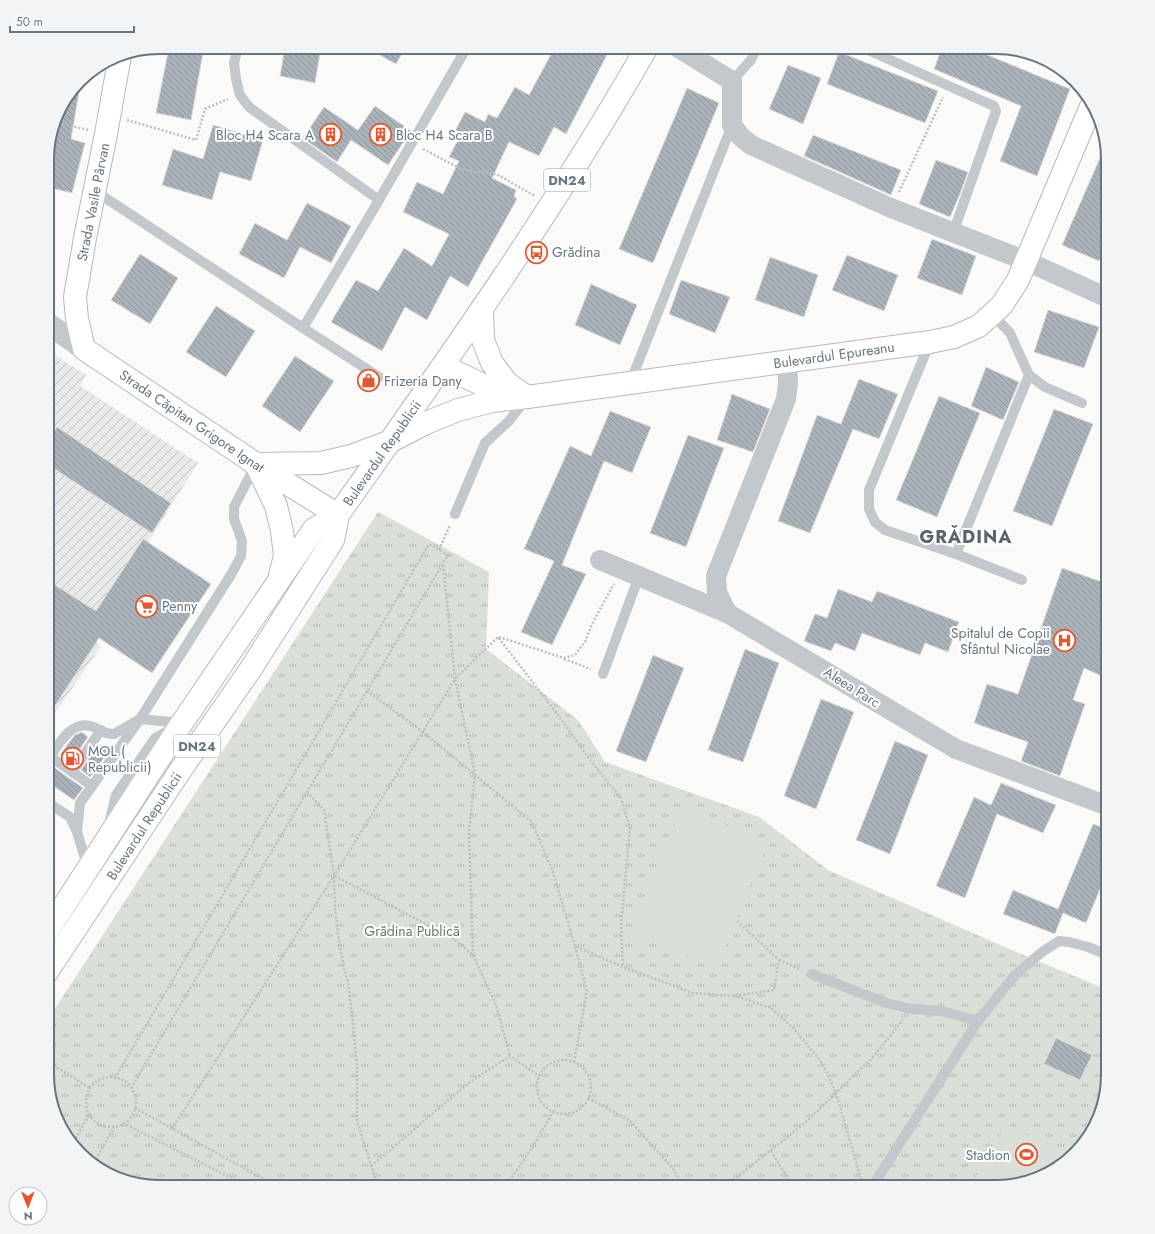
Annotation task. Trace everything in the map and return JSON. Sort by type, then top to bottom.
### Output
[{"type":"main road","name":"Bulevardul Republicii","points":[[54,921],[182,723],[314,529],[338,515],[482,309],[551,205],[643,54]]},
{"type":"main road","name":"Strada Vasile Pârvan","points":[[84,349],[77,319],[75,297],[119,62]]},
{"type":"main road","name":"Bulevardul Epureanu","points":[[443,366],[485,386],[527,397],[930,342],[954,337],[979,326],[1002,305],[1018,280],[1089,111]]},
{"type":"main road","points":[[482,309],[482,340],[492,363],[507,382],[527,397]]},
{"type":"main road","name":"Strada Căpitan Grigore Ignat","points":[[84,349],[256,464],[338,515]]},
{"type":"main road","points":[[277,584],[285,556],[282,530],[276,506],[256,464],[321,463],[351,456],[391,441],[426,423],[458,410],[492,401],[527,397]]},
{"type":"main road","name":"Bulevardul Republicii","points":[[54,961],[182,768],[250,670],[333,540],[338,515]]},
{"type":"street","points":[[688,54],[732,81],[732,125],[740,136],[751,145],[891,208],[1101,292]]},
{"type":"street","name":"Strada Căpitan Grigore Ignat","points":[[54,328],[84,349]]},
{"type":"street","points":[[727,613],[717,592],[716,576],[786,399],[788,383],[787,361]]},
{"type":"street","name":"Aleea Parc","points":[[600,560],[727,613],[956,750],[1101,803]]},
{"type":"lane","points":[[236,54],[234,63],[240,95],[249,107],[379,200]]},
{"type":"lane","points":[[303,328],[379,200],[462,54]]},
{"type":"lane","points":[[732,81],[751,60],[754,54]]},
{"type":"lane","points":[[877,54],[994,106],[996,111],[952,233]]},
{"type":"lane","points":[[630,383],[732,125]]},
{"type":"lane","points":[[95,191],[379,377]]},
{"type":"lane","points":[[992,314],[1010,333],[1030,375],[1045,388],[1082,403]]},
{"type":"lane","points":[[930,342],[870,490],[869,509],[875,522],[886,530],[956,554],[1022,580]]},
{"type":"lane","points":[[956,554],[1030,375]]},
{"type":"lane","points":[[456,514],[485,442],[509,421],[527,397]]},
{"type":"lane","points":[[77,832],[80,803],[140,719],[232,573],[241,556],[242,541],[234,520],[234,507],[256,464]]},
{"type":"lane","points":[[603,674],[631,573]]},
{"type":"lane","points":[[54,752],[70,731],[75,727],[83,725],[93,726],[111,735],[140,719],[182,723]]},
{"type":"lane","points":[[72,772],[101,730]]},
{"type":"lane","points":[[54,763],[72,772],[92,786]]},
{"type":"lane","points":[[54,807],[70,817],[77,832],[88,868]]},
{"type":"lane","points":[[876,1180],[978,1021],[1016,975],[1042,952],[1059,941],[1088,947],[1101,952]]},
{"type":"lane","points":[[812,974],[886,1003],[912,1009],[942,1011],[978,1021]]},
{"type":"path","points":[[891,208],[949,86]]},
{"type":"path","points":[[61,122],[108,125],[196,140],[205,109],[240,95]]},
{"type":"path","points":[[411,143],[463,170],[496,174],[551,205]]},
{"type":"path","points":[[439,550],[456,514]]},
{"type":"path","points":[[115,1078],[429,544],[448,555],[131,1088]]},
{"type":"path","points":[[443,564],[455,679],[475,774],[468,833],[473,955],[496,1005],[510,1056],[539,1076]]},
{"type":"path","points":[[564,658],[575,655],[585,642],[592,624],[631,573]]},
{"type":"path","points":[[172,1129],[334,876],[455,679],[498,637]]},
{"type":"path","points":[[498,637],[564,658],[603,674]]},
{"type":"path","points":[[498,637],[561,719],[596,768],[622,798],[630,828],[621,925],[623,967]]},
{"type":"path","points":[[367,691],[475,774],[530,821],[552,869],[587,991],[574,1062]]},
{"type":"path","points":[[307,792],[324,810],[334,876],[338,934],[348,983],[352,1014],[356,1066],[357,1121],[376,1180]]},
{"type":"path","points":[[334,876],[454,939],[473,955]]},
{"type":"path","points":[[736,920],[779,960],[812,974]]},
{"type":"path","points":[[575,946],[623,967],[693,992],[735,996],[771,1008],[794,1029],[823,1064],[836,1093],[862,1180]]},
{"type":"path","points":[[735,996],[774,990],[779,960]]},
{"type":"path","points":[[732,1180],[806,1123],[873,1057],[912,1009]]},
{"type":"path","points":[[371,1166],[470,1082],[510,1056]]},
{"type":"path","points":[[558,1060],[574,1062],[582,1066],[587,1073],[591,1090],[588,1098],[584,1105],[570,1113],[561,1114],[553,1112],[540,1101],[537,1088],[539,1076],[543,1069],[558,1060]]},
{"type":"path","points":[[54,1065],[90,1088]]},
{"type":"path","points":[[108,1078],[115,1078],[127,1083],[134,1094],[135,1101],[134,1108],[128,1119],[115,1126],[107,1126],[94,1120],[89,1115],[86,1108],[87,1094],[90,1088],[101,1079],[108,1078]]},
{"type":"path","points":[[588,1098],[629,1120],[672,1167],[680,1180]]},
{"type":"path","points":[[134,1108],[265,1180]]},
{"type":"path","points":[[510,1180],[532,1148],[553,1112]]},
{"type":"path","points":[[76,1139],[89,1115]]},
{"type":"path","points":[[123,1123],[235,1180]]},
{"type":"path","points":[[96,1159],[115,1126]]},
{"type":"path","points":[[770,1151],[789,1180]]},
{"type":"shaded area","points":[[54,354],[86,375],[80,386],[198,463],[153,535],[84,634],[101,646],[54,715]]},
{"type":"green space","name":"Grădina Publică","points":[[378,512],[489,572],[486,649],[578,720],[605,762],[759,817],[828,870],[1101,987],[1101,1075],[1099,1096],[1095,1109],[1090,1122],[1079,1139],[1060,1158],[1049,1166],[1030,1174],[1010,1179],[159,1180],[138,1178],[112,1169],[95,1158],[85,1149],[76,1139],[65,1122],[56,1096],[54,1082],[54,1010]]},
{"type":"green space","points":[[682,807],[768,842],[716,968],[630,933]]},
{"type":"green space","name":"Stadion","points":[[1007,1124],[1063,1155],[1049,1166],[1017,1178],[974,1180]]},
{"type":"building","points":[[168,54],[203,54],[191,120],[156,113]]},
{"type":"building","points":[[284,54],[320,54],[315,83],[280,76]]},
{"type":"building","points":[[378,54],[402,54],[396,64]]},
{"type":"building","points":[[551,54],[607,54],[566,134],[554,127],[539,156],[509,142],[492,178],[516,190],[514,196],[517,199],[468,287],[450,276],[427,320],[405,307],[382,351],[331,322],[356,280],[378,291],[404,248],[432,266],[449,234],[403,212],[417,182],[443,194],[459,161],[449,157],[461,134],[455,131],[465,112],[485,122],[488,114],[497,118],[515,87],[529,95]]},
{"type":"building","points":[[838,54],[844,54],[938,91],[925,123],[827,84]]},
{"type":"building","points":[[939,54],[985,54],[1070,89],[1037,176],[1000,161],[1021,106],[934,69]]},
{"type":"building","points":[[788,65],[821,78],[803,124],[769,109]]},
{"type":"building","points":[[687,88],[719,103],[653,263],[619,249]]},
{"type":"building","points":[[79,91],[71,139],[85,143],[72,193],[54,189],[54,152],[56,138],[62,119]]},
{"type":"building","points":[[375,106],[411,131],[388,165],[351,140],[337,162],[303,138],[324,107],[358,130]]},
{"type":"building","points":[[213,125],[263,140],[251,181],[220,172],[212,200],[162,185],[173,149],[203,159]]},
{"type":"building","points":[[813,135],[901,170],[891,195],[804,156]]},
{"type":"building","points":[[1101,156],[1101,256],[1099,261],[1062,245]]},
{"type":"building","points":[[936,160],[968,172],[950,217],[919,204]]},
{"type":"building","points":[[307,203],[351,226],[331,263],[300,247],[284,278],[239,254],[255,223],[287,240]]},
{"type":"building","points":[[932,239],[976,256],[962,295],[917,278]]},
{"type":"building","points":[[140,254],[178,278],[150,324],[111,300]]},
{"type":"building","points":[[847,255],[898,275],[884,311],[832,290]]},
{"type":"building","points":[[770,257],[818,275],[804,317],[755,300]]},
{"type":"building","points":[[681,280],[730,297],[715,333],[669,314]]},
{"type":"building","points":[[591,284],[637,305],[620,345],[575,325]]},
{"type":"building","points":[[216,306],[255,331],[226,377],[186,352]]},
{"type":"building","points":[[1048,310],[1099,327],[1084,368],[1034,352]]},
{"type":"building","points":[[295,356],[334,381],[300,432],[262,406]]},
{"type":"building","points":[[986,367],[1019,382],[1003,420],[971,406]]},
{"type":"building","points":[[859,379],[898,394],[879,439],[853,429],[810,533],[778,521],[817,415],[841,424]]},
{"type":"building","points":[[732,394],[770,409],[753,452],[717,440]]},
{"type":"building","points":[[939,396],[980,413],[937,517],[896,500]]},
{"type":"building","points":[[1054,409],[1093,424],[1052,526],[1013,511]]},
{"type":"building","points":[[610,411],[651,427],[632,473],[604,461],[562,565],[586,574],[552,645],[521,632],[554,561],[524,549],[570,446],[591,456]]},
{"type":"building","points":[[57,427],[171,503],[152,533],[54,469],[54,432]]},
{"type":"building","points":[[688,435],[724,448],[686,547],[650,533]]},
{"type":"building","name":"Penny","points":[[143,539],[211,584],[152,673],[99,638],[54,707],[54,584],[96,611]]},
{"type":"building","name":"Spitalul de Copii Sfântul Nicolae","points":[[1062,568],[1101,582],[1101,676],[1084,668],[1073,700],[1085,704],[1060,776],[1021,761],[1028,742],[974,723],[987,684],[1018,694]]},
{"type":"building","points":[[838,589],[872,602],[877,591],[959,622],[948,652],[925,643],[920,655],[862,633],[855,651],[835,643],[831,651],[804,641],[815,614],[827,618]]},
{"type":"building","points":[[745,649],[779,663],[743,762],[708,750]]},
{"type":"building","points":[[653,655],[684,668],[646,762],[616,751]]},
{"type":"building","points":[[821,699],[854,712],[816,809],[784,796]]},
{"type":"building","points":[[82,732],[88,737],[70,763],[60,755],[75,735]]},
{"type":"building","points":[[895,741],[928,755],[890,854],[856,840]]},
{"type":"building","points":[[99,744],[109,751],[90,777],[81,770]]},
{"type":"building","points":[[54,767],[83,788],[74,800],[54,787]]},
{"type":"building","points":[[1001,783],[1056,805],[1043,833],[997,814],[965,898],[936,886],[974,797],[991,805]]},
{"type":"building","points":[[1093,824],[1101,827],[1101,887],[1086,923],[1063,913],[1055,934],[1003,914],[1013,890],[1058,909]]},
{"type":"building","points":[[1056,1038],[1092,1055],[1080,1080],[1044,1064]]},
{"type":"place","name":"Bloc H4 Scara A","points":[[330,135]]},
{"type":"place","name":"Bloc H4 Scara B","points":[[381,135]]},
{"type":"place","name":"Grădina","points":[[536,252]]},
{"type":"place","name":"Frizeria Dany","points":[[369,381]]},
{"type":"place","name":"Penny","points":[[147,606]]},
{"type":"place","name":"Spitalul de Copii Sfântul Nicolae","points":[[1065,641]]},
{"type":"place","name":"MOL ( Republicii)","points":[[73,759]]},
{"type":"place","name":"Stadion","points":[[1026,1155]]},
{"type":"district","name":"GRĂDINA","points":[[966,537]]}]
